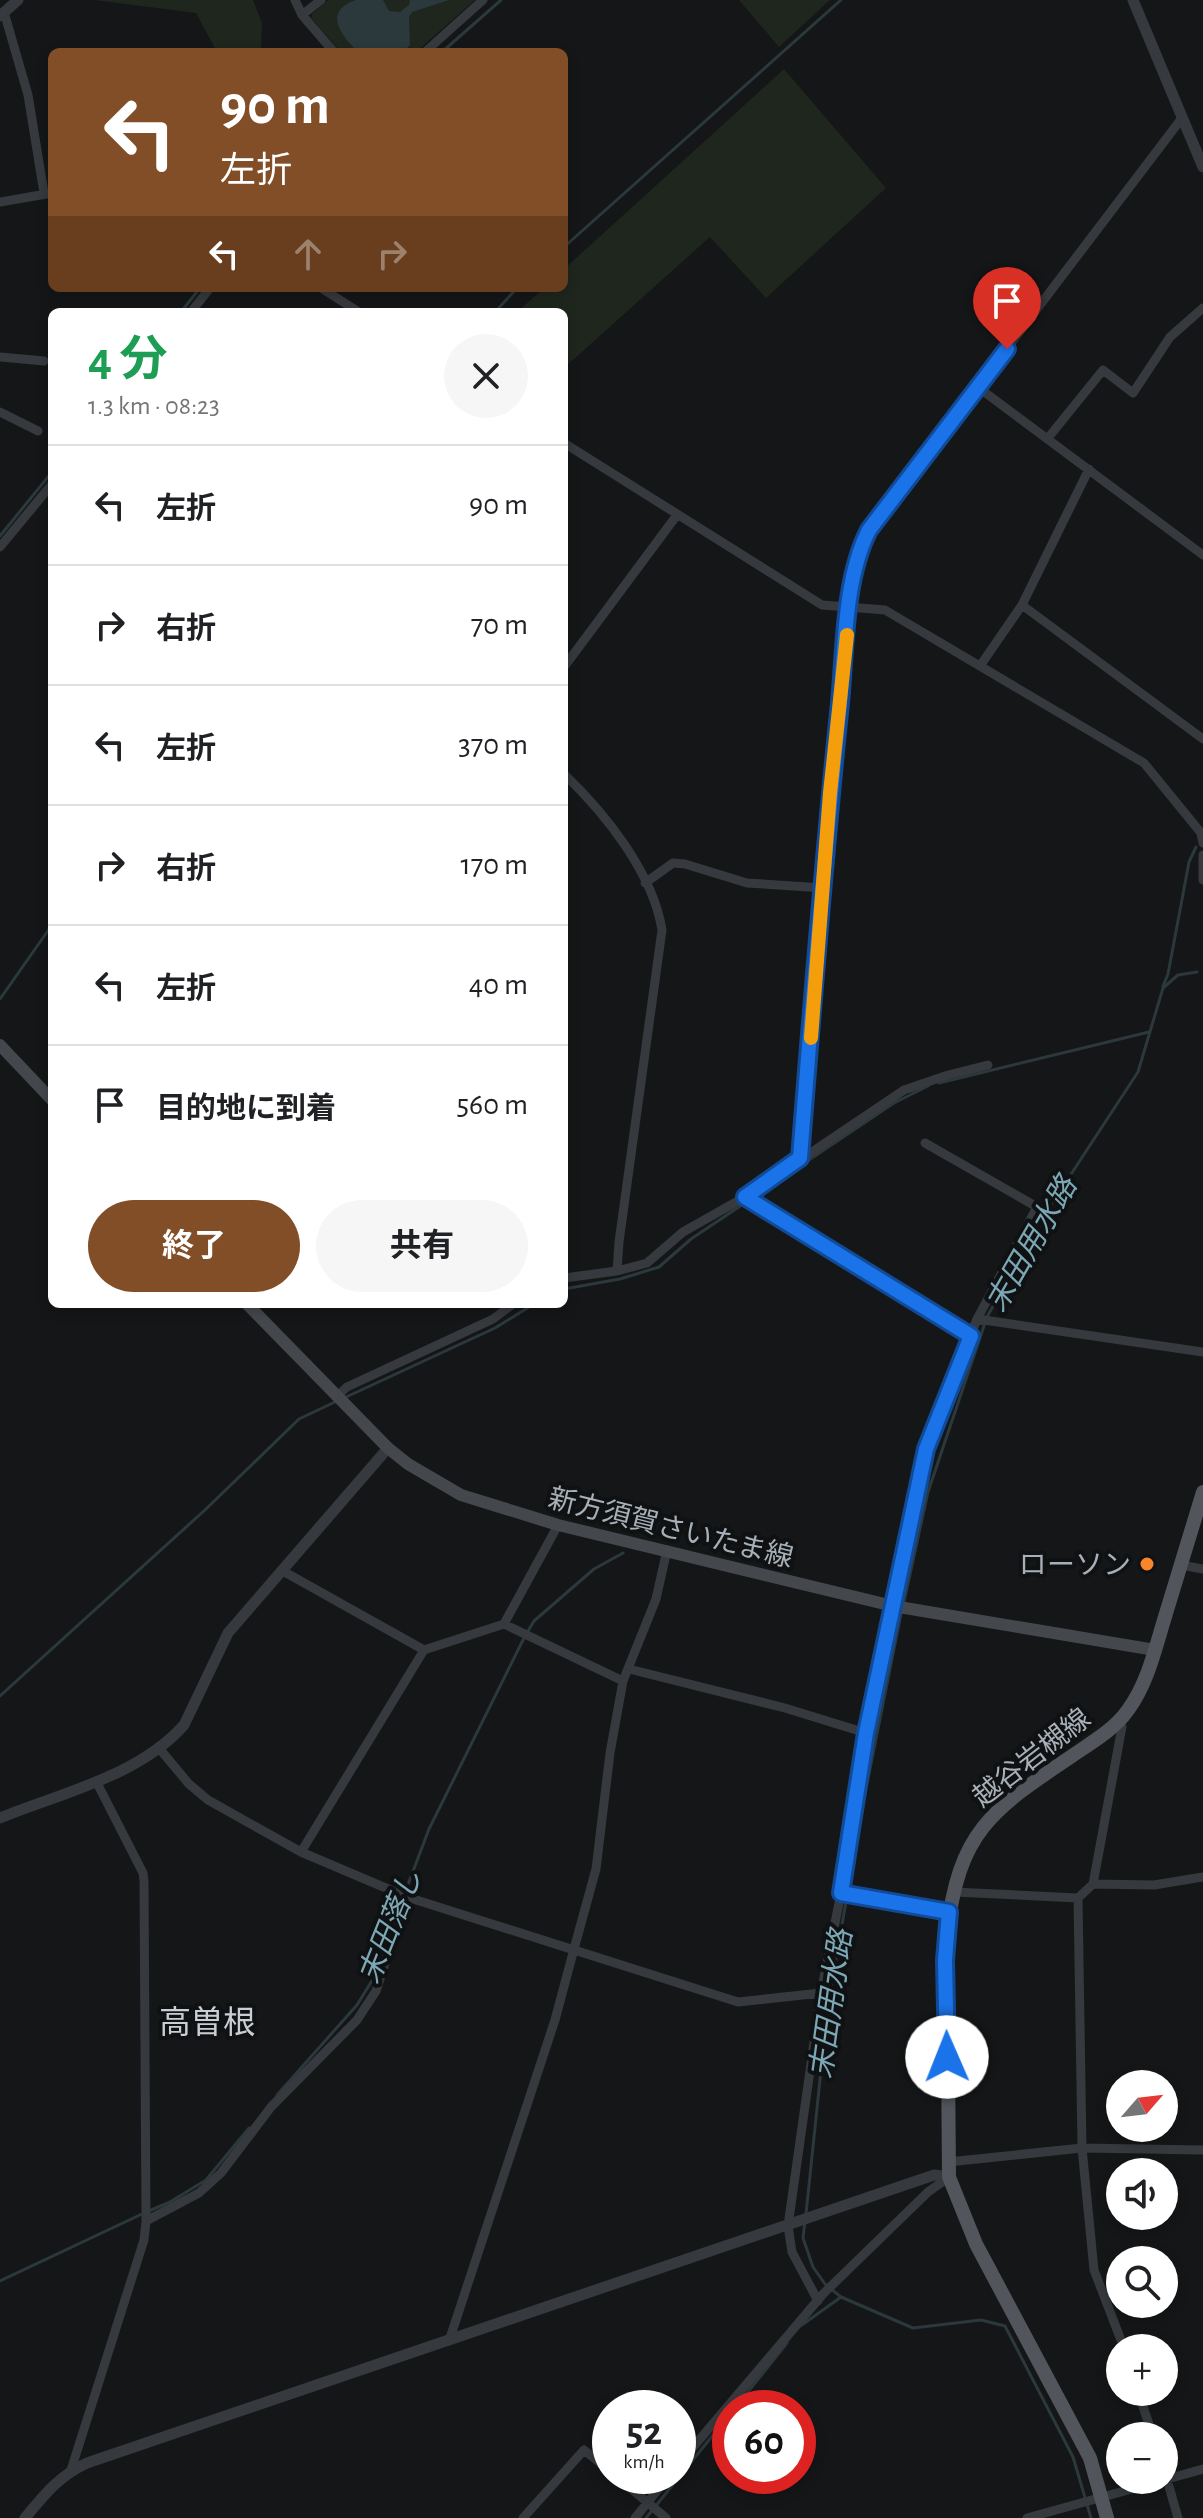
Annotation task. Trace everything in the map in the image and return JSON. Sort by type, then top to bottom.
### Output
[{"type":"main road","points":[[0,1045],[48,1096]]},
{"type":"main road","name":"新方須賀さいたま線","points":[[251,1308],[388,1448],[418,1471],[461,1495],[558,1525],[893,1606],[1155,1650]]},
{"type":"main road","name":"越谷岩槻線","points":[[1107,2518],[1093,2501],[1087,2452],[976,2244],[948,2170],[945,1960],[949,1912],[961,1866],[973,1838],[989,1818],[1009,1800],[1120,1720],[1139,1691],[1155,1650],[1203,1492]]},
{"type":"street","points":[[0,202],[48,193],[28,95],[2,14],[18,0]]},
{"type":"street","points":[[295,0],[302,15],[331,48]]},
{"type":"street","points":[[302,15],[321,0]]},
{"type":"street","points":[[429,48],[483,0]]},
{"type":"street","points":[[1133,0],[1203,167]]},
{"type":"street","points":[[800,1158],[830,793],[850,607],[862,545],[869,530],[1182,118]]},
{"type":"street","points":[[194,308],[207,292]]},
{"type":"street","points":[[327,292],[353,308]]},
{"type":"street","points":[[1048,438],[1103,370],[1133,393],[1170,337],[1203,308]]},
{"type":"street","points":[[0,357],[44,361]]},
{"type":"street","points":[[979,388],[1203,555]]},
{"type":"street","points":[[0,412],[38,431]]},
{"type":"street","points":[[568,446],[822,605],[885,610],[1144,763],[1202,836]]},
{"type":"street","points":[[980,666],[1022,605],[1089,469]]},
{"type":"street","points":[[0,547],[48,489]]},
{"type":"street","points":[[568,662],[677,515]]},
{"type":"street","points":[[1022,605],[1203,739]]},
{"type":"street","points":[[568,778],[617,832],[659,910],[662,930],[617,1271]]},
{"type":"street","points":[[1203,855],[1203,880]]},
{"type":"street","points":[[645,883],[673,863],[747,883],[824,888]]},
{"type":"street","points":[[568,1277],[617,1271],[647,1263],[683,1232],[745,1197],[904,1090],[988,1065]]},
{"type":"street","points":[[818,2301],[792,2252],[788,2226],[821,1993],[841,1893],[866,1733],[926,1449],[977,1319],[1037,1207],[925,1143]]},
{"type":"street","points":[[745,1197],[971,1336]]},
{"type":"street","points":[[336,1397],[347,1387],[493,1319],[508,1308]]},
{"type":"street","points":[[977,1319],[1203,1352]]},
{"type":"street","points":[[0,1818],[96,1781],[158,1747],[184,1725],[228,1633],[388,1448]]},
{"type":"street","points":[[301,1852],[424,1650],[504,1624],[558,1525]]},
{"type":"street","points":[[449,2341],[555,2020],[596,1869],[610,1753],[623,1681],[656,1599],[667,1550]]},
{"type":"street","points":[[1181,1565],[1203,1569]]},
{"type":"street","points":[[281,1570],[424,1650]]},
{"type":"street","points":[[504,1624],[623,1681]]},
{"type":"street","points":[[629,1669],[785,1708],[866,1733]]},
{"type":"street","points":[[954,1892],[1078,1898],[1093,1884],[1122,1727],[1120,1720]]},
{"type":"street","points":[[158,1747],[189,1784],[208,1800],[301,1852],[407,1897],[738,2002],[821,1993]]},
{"type":"street","points":[[71,2470],[144,2240],[146,2221],[144,1881],[143,1873],[96,1781]]},
{"type":"street","points":[[1093,1884],[1154,1885],[1203,1877]]},
{"type":"street","points":[[841,1893],[949,1912]]},
{"type":"street","points":[[146,2221],[199,2193],[221,2173],[271,2107],[357,2020],[376,1991],[407,1897]]},
{"type":"street","points":[[1078,1898],[1082,2148],[1094,2270],[1119,2334]]},
{"type":"street","points":[[25,2518],[50,2487],[71,2470],[948,2170],[1082,2148],[1203,2150]]},
{"type":"street","points":[[696,2444],[818,2301],[948,2170]]},
{"type":"street","points":[[523,2518],[584,2450],[592,2456]]},
{"type":"street","points":[[1178,2477],[1203,2469]]},
{"type":"street","points":[[635,2518],[656,2509],[638,2494]]},
{"type":"street","points":[[1027,2518],[1118,2494]]},
{"type":"street","points":[[1172,2494],[1178,2518]]},
{"type":"shaded area","points":[[94,0],[253,0],[262,23],[261,48],[215,48],[196,13]]},
{"type":"shaded area","points":[[328,0],[475,0],[421,48],[337,48],[311,18]]},
{"type":"shaded area","points":[[356,0],[383,0],[389,11],[400,12],[409,5],[410,0],[449,0],[412,12],[409,17],[410,45],[407,48],[354,48],[338,23],[340,10]]},
{"type":"shaded area","points":[[739,0],[830,0],[779,47]]},
{"type":"shaded area","points":[[784,69],[886,188],[766,298],[710,237],[568,364],[568,308],[522,308],[540,292],[568,292],[568,265]]},
{"type":"waterway","points":[[447,48],[501,0]]},
{"type":"waterway","points":[[568,243],[841,0]]},
{"type":"waterway","points":[[184,308],[197,292]]},
{"type":"waterway","points":[[499,308],[513,292]]},
{"type":"waterway","points":[[0,536],[48,477]]},
{"type":"waterway","points":[[1163,986],[1168,974],[1189,862],[1196,847]]},
{"type":"waterway","points":[[0,999],[48,931]]},
{"type":"waterway","name":"末田用水路","points":[[904,1602],[928,1492],[987,1317],[1041,1220],[1138,1072],[1163,988],[1178,975],[1197,972]]},
{"type":"waterway","points":[[939,1083],[1149,1032]]},
{"type":"waterway","points":[[568,1288],[620,1279],[659,1267],[691,1239],[894,1103],[928,1086]]},
{"type":"waterway","points":[[344,1398],[495,1328],[528,1308]]},
{"type":"waterway","points":[[0,1696],[206,1509],[299,1419],[337,1401]]},
{"type":"waterway","name":"末田落し","points":[[528,1631],[534,1621],[594,1569],[623,1553]]},
{"type":"waterway","name":"末田用水路","points":[[806,2214],[828,2003],[902,1609]]},
{"type":"waterway","name":"末田落し","points":[[404,1895],[429,1829],[524,1638]]},
{"type":"waterway","name":"末田落し","points":[[277,2095],[357,2005],[373,1979],[393,1925]]},
{"type":"waterway","name":"末田落し","points":[[149,2211],[206,2180],[249,2128]]},
{"type":"waterway","name":"末田落し","points":[[0,2281],[142,2214]]},
{"type":"waterway","name":"末田用水路","points":[[805,2221],[803,2238],[813,2267],[825,2284],[841,2297],[913,2328],[981,2320],[1005,2326],[1073,2457],[1091,2518]]},
{"type":"waterway","points":[[802,2325],[841,2297]]},
{"type":"waterway","points":[[749,2390],[787,2343]]},
{"type":"waterway","points":[[646,2518],[712,2436]]},
{"type":"slow traffic","points":[[811,1038],[830,793],[847,635]]},
{"type":"place","name":"ローソン","points":[[1147,1564]]},
{"type":"district","name":"高曽根","points":[[207,2022]]},
{"type":"route","points":[[947,2057],[945,1960],[949,1912],[841,1893],[866,1733],[926,1449],[971,1336],[745,1197],[800,1158],[830,793],[850,607],[862,545],[869,530],[1007,349]]}]
